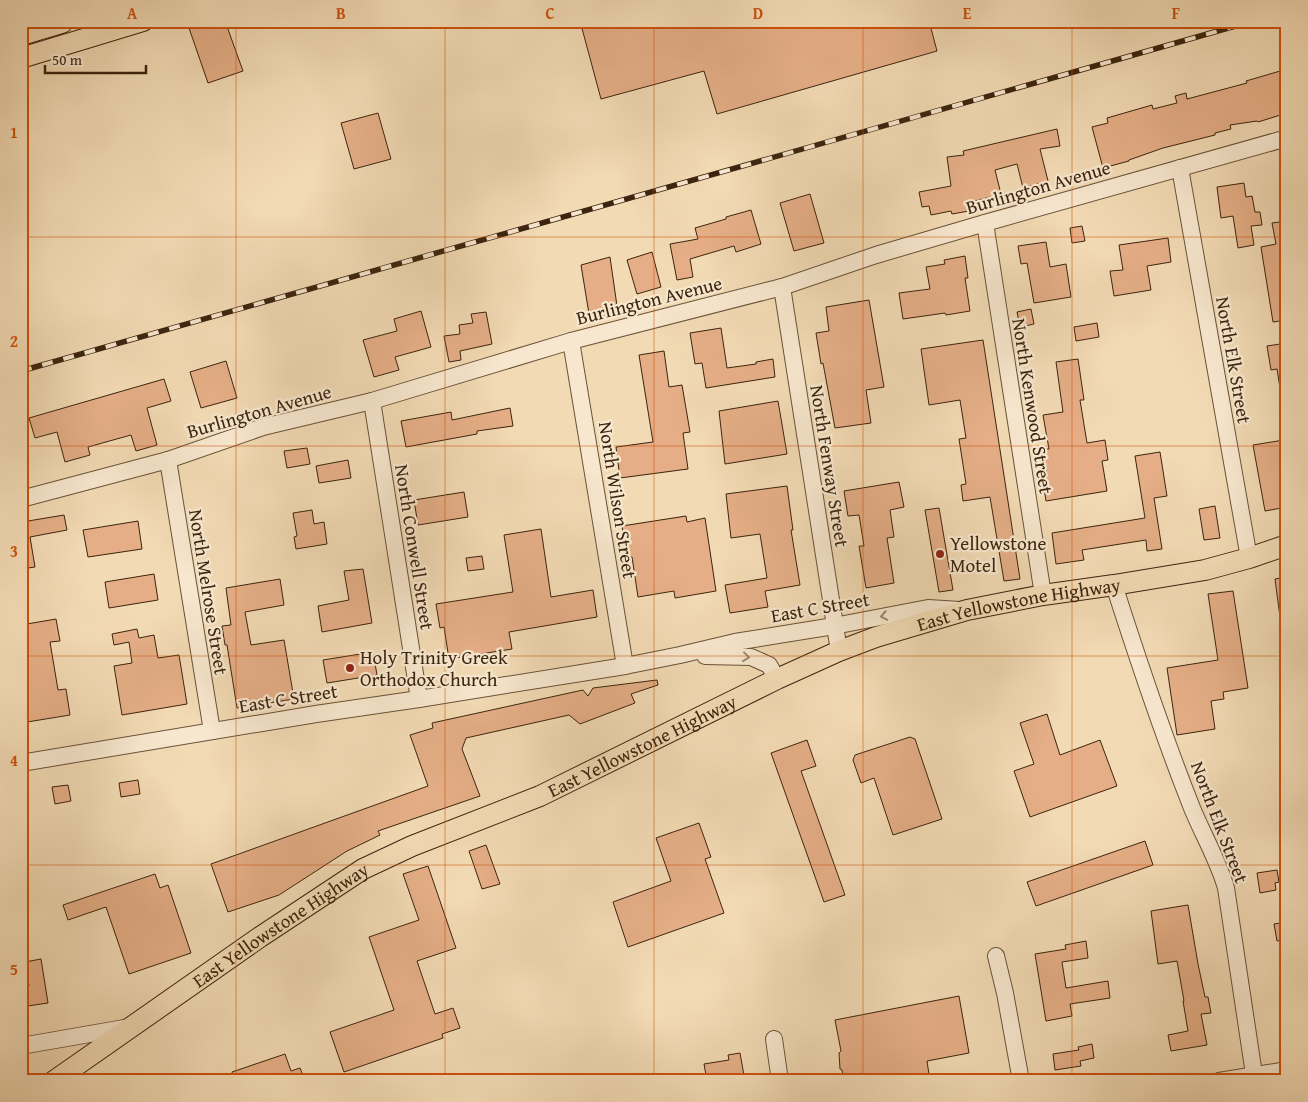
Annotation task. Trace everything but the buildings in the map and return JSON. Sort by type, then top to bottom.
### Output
[{"type":"highway","points":[[21,33],[61,21]]},
{"type":"main road","points":[[21,58],[143,21]]},
{"type":"main road","name":"East Yellowstone Highway","points":[[54,1081],[260,937],[363,869],[412,846],[540,796],[777,679],[839,651],[876,637],[967,610],[1042,595],[1205,570],[1287,545]]},
{"type":"street","name":"Burlington Avenue","points":[[21,499],[168,460],[263,427],[372,401],[571,341],[782,287],[985,223],[1287,138]]},
{"type":"street","name":"North Elk Street","points":[[1180,168],[1249,558]]},
{"type":"street","name":"North Kenwood Street","points":[[985,223],[1042,595]]},
{"type":"street","name":"North Fenway Street","points":[[782,287],[839,651]]},
{"type":"street","name":"North Wilson Street","points":[[571,341],[625,666]]},
{"type":"street","name":"North Conwell Street","points":[[372,401],[419,699]]},
{"type":"street","name":"North Melrose Street","points":[[168,460],[212,731]]},
{"type":"street","name":"North Elk Street","points":[[1114,585],[1156,713],[1192,809],[1222,872],[1255,1078]]},
{"type":"street","name":"East C Street","points":[[21,763],[625,666],[680,656],[735,642],[928,608],[967,610]]},
{"type":"street","name":"East C Street","points":[[680,656],[750,657],[769,665],[777,679]]},
{"type":"street","points":[[996,956],[1005,993],[1021,1081]]},
{"type":"street","points":[[21,1046],[130,1027]]},
{"type":"street","points":[[774,1039],[780,1081]]},
{"type":"street","points":[[1219,1081],[1255,1078],[1287,1070]]},
{"type":"railway","points":[[21,371],[1253,21]]},
{"type":"place","name":"Yellowstone Motel","points":[[940,554]]},
{"type":"place","name":"Holy Trinity Greek Orthodox Church","points":[[350,668]]}]
